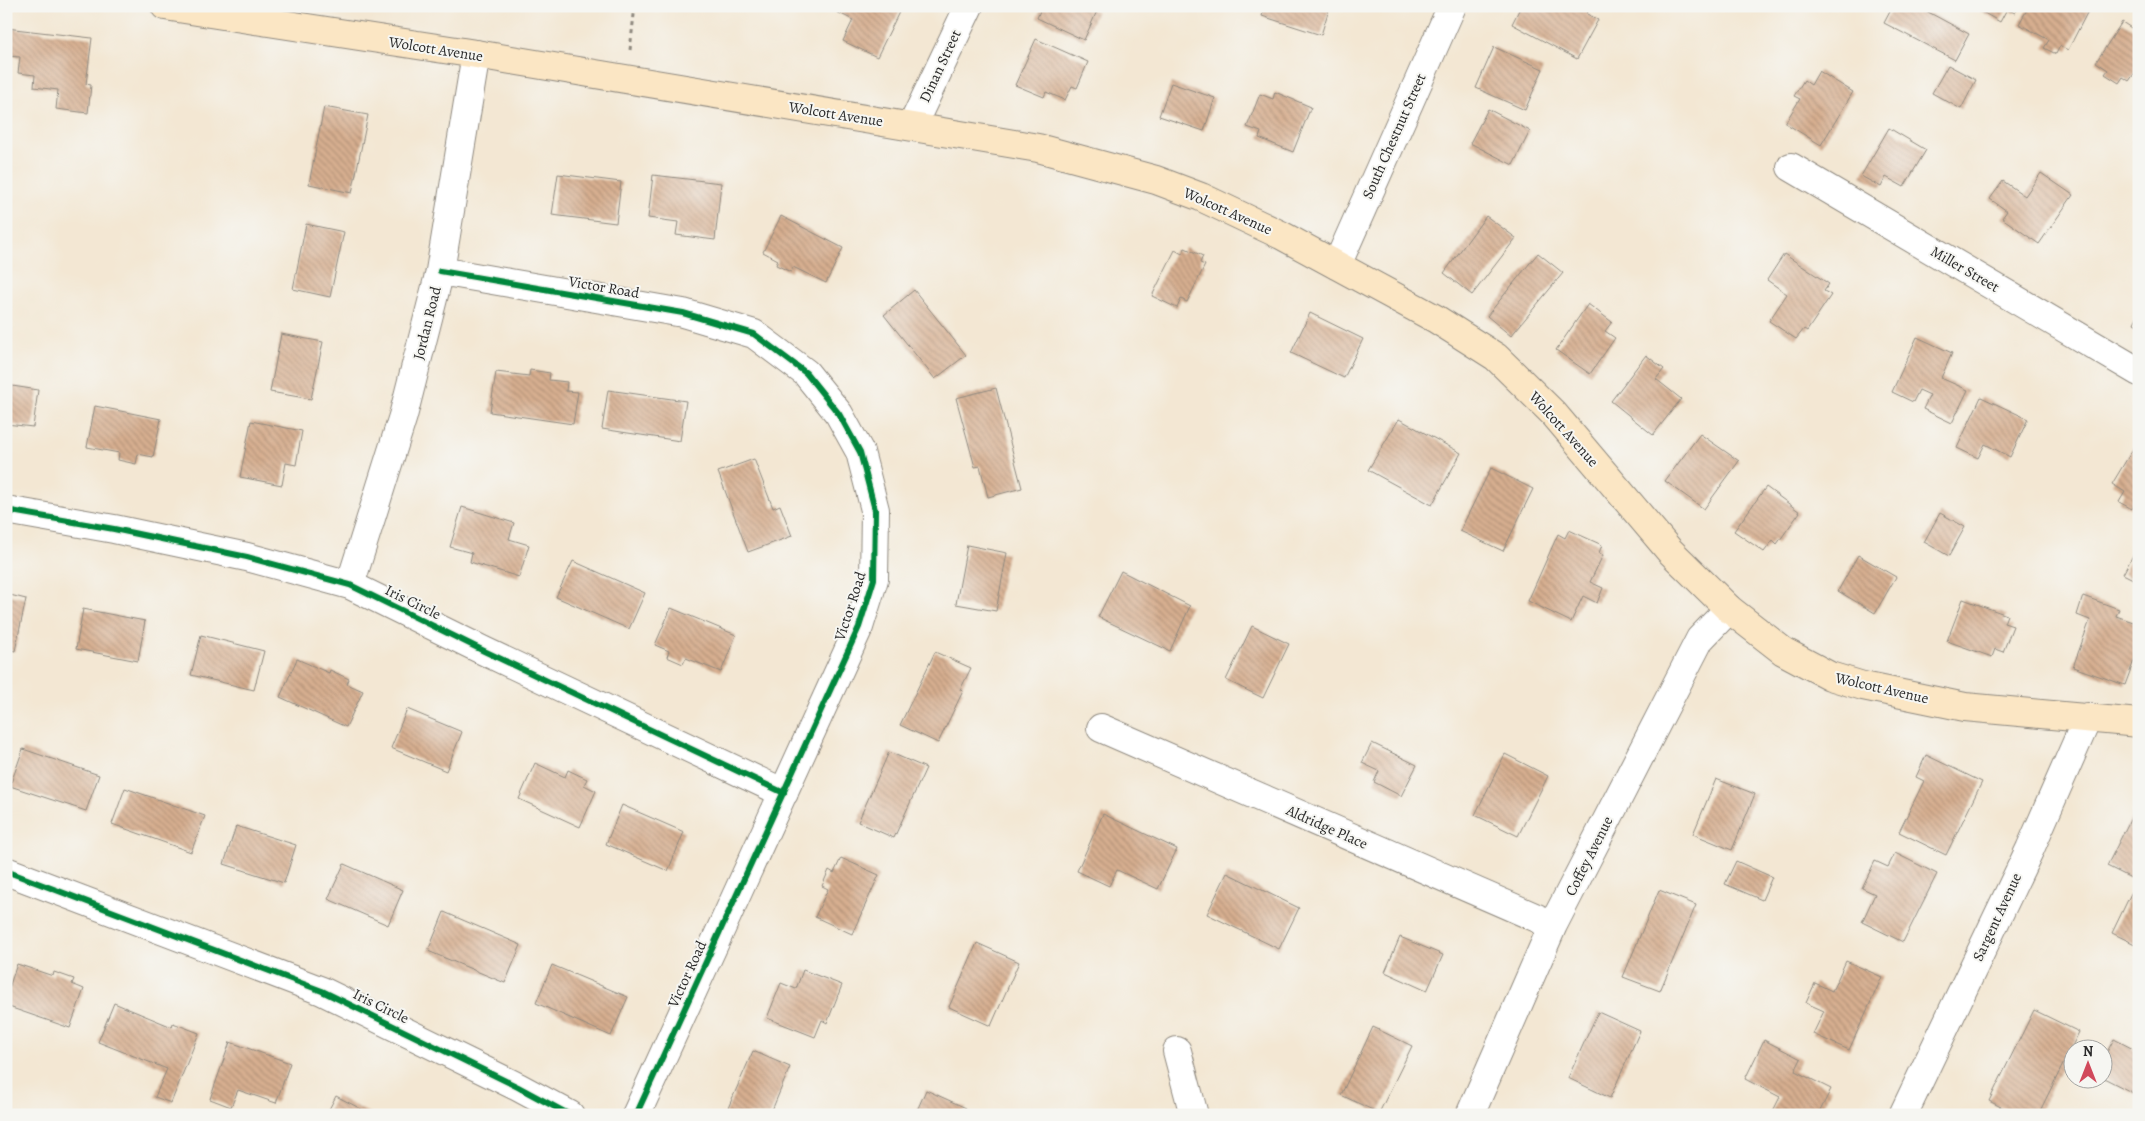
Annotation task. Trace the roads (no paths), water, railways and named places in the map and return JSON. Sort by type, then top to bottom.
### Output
[{"type":"main road","name":"Wolcott Avenue","points":[[166,6],[476,54],[1038,148],[1156,180],[1201,196],[1281,235],[1436,319],[1496,357],[1554,414],[1669,550],[1729,609],[1782,651],[1830,676],[1863,686],[1965,707],[2139,723]]},
{"type":"street","name":"Dinan Street","points":[[912,126],[969,6]]},
{"type":"street","name":"South Chestnut Street","points":[[1337,265],[1452,6]]},
{"type":"street","name":"Jordan Road","points":[[350,585],[404,416],[440,271],[476,54]]},
{"type":"street","name":"Miller Street","points":[[1791,168],[2139,372]]},
{"type":"street","name":"Victor Road","points":[[440,271],[684,313],[754,334],[806,373],[839,414],[860,452],[875,510],[874,579],[859,627],[636,1115]]},
{"type":"street","name":"Iris Circle","points":[[6,510],[114,529],[247,557],[350,585],[484,651],[784,793]]},
{"type":"street","name":"Coffey Avenue","points":[[1470,1115],[1553,925],[1700,639],[1729,609]]},
{"type":"street","name":"Sargent Avenue","points":[[1902,1115],[2030,849],[2088,717]]},
{"type":"street","name":"Aldridge Place","points":[[1101,728],[1553,925]]},
{"type":"street","name":"Iris Circle","points":[[6,871],[322,991],[518,1087],[570,1115]]},
{"type":"street","points":[[1177,1051],[1194,1115]]}]
